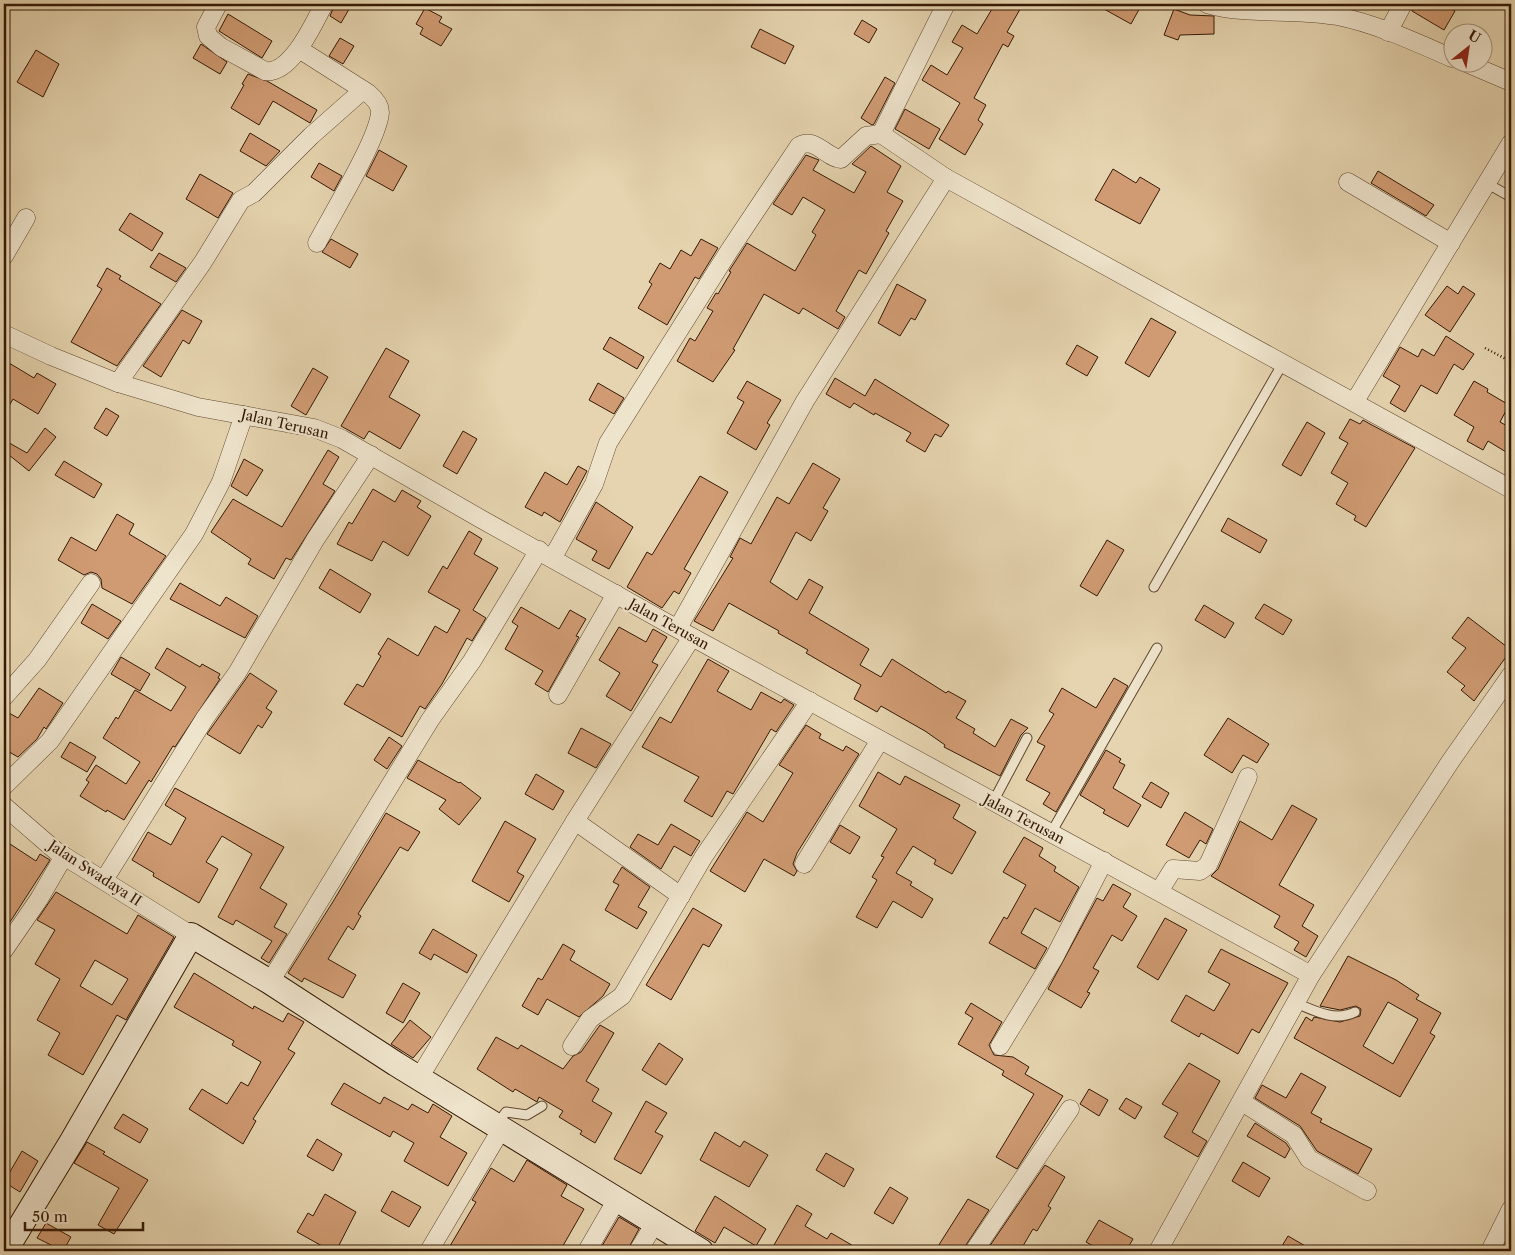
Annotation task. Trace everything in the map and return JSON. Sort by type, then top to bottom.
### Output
[{"type":"street","points":[[218,4],[205,32],[208,36],[228,51],[265,71],[271,72],[283,66],[299,49],[324,4]]},
{"type":"street","points":[[881,134],[946,4]]},
{"type":"street","points":[[1206,4],[1256,13],[1295,8],[1335,16],[1388,32],[1442,54]]},
{"type":"street","points":[[1388,32],[1403,4]]},
{"type":"street","points":[[299,49],[373,100]]},
{"type":"street","points":[[1488,72],[1511,82]]},
{"type":"street","points":[[317,243],[369,143],[373,100]]},
{"type":"street","points":[[118,383],[203,262],[241,200],[254,193],[311,136],[373,100]]},
{"type":"street","points":[[270,982],[420,736],[594,484],[608,443],[729,252],[799,146],[806,142],[812,143],[836,159],[841,159],[866,136],[881,134],[946,178],[1355,401],[1511,489]]},
{"type":"street","points":[[1355,401],[1511,144]]},
{"type":"street","points":[[418,1078],[575,821],[685,633],[805,400],[946,178]]},
{"type":"street","points":[[1348,182],[1451,243]]},
{"type":"street","points":[[4,256],[26,218]]},
{"type":"street","name":"Jalan Terusan","points":[[4,334],[51,356],[118,383],[176,401],[198,407],[314,428],[342,438],[481,519],[685,633],[993,802],[1160,890],[1311,975]]},
{"type":"street","points":[[4,786],[50,741],[194,534],[216,495],[244,415]]},
{"type":"street","points":[[104,880],[206,718],[237,673],[315,540],[371,455]]},
{"type":"street","points":[[4,697],[37,660],[91,583]]},
{"type":"street","points":[[558,695],[616,594]]},
{"type":"street","points":[[1158,1251],[1311,975],[1450,762],[1511,675]]},
{"type":"street","points":[[572,1046],[590,1018],[622,996],[704,856],[810,701]]},
{"type":"street","points":[[804,864],[880,740]]},
{"type":"street","points":[[1160,890],[1173,869],[1200,871],[1208,865],[1248,778]]},
{"type":"street","name":"Jalan Swadaya II","points":[[4,806],[64,856],[191,935]]},
{"type":"street","points":[[575,821],[681,896]]},
{"type":"street","points":[[4,950],[64,856]]},
{"type":"street","points":[[1000,1046],[1054,958],[1104,861]]},
{"type":"street","points":[[7,1251],[191,935],[270,982],[418,1078],[500,1126],[701,1251]]},
{"type":"street","points":[[1242,1102],[1294,1134],[1309,1159],[1367,1191]]},
{"type":"street","points":[[974,1251],[1070,1109]]},
{"type":"street","points":[[429,1251],[500,1126]]},
{"type":"street","points":[[587,1251],[617,1199]]},
{"type":"street","points":[[1490,1251],[1511,1209]]},
{"type":"street","points":[[638,1251],[655,1223]]},
{"type":"lane","points":[[1488,184],[1511,197]]},
{"type":"lane","points":[[1154,587],[1283,363]]},
{"type":"lane","points":[[1051,833],[1157,648]]},
{"type":"lane","points":[[993,802],[1027,738]]},
{"type":"lane","points":[[1296,1003],[1324,1015],[1345,1017],[1355,1012]]},
{"type":"lane","points":[[500,1126],[506,1112],[527,1115],[542,1106]]},
{"type":"path","points":[[1485,348],[1506,359],[1511,358]]},
{"type":"building","points":[[335,4],[352,4],[341,23],[330,16]]},
{"type":"building","points":[[995,4],[1023,4],[1007,32],[1014,36],[1008,47],[1003,44],[974,98],[986,105],[978,120],[983,124],[965,155],[939,139],[960,103],[922,80],[931,65],[947,75],[963,48],[952,42],[962,25],[977,34]]},
{"type":"building","points":[[1095,4],[1142,4],[1131,24]]},
{"type":"building","points":[[1414,4],[1444,4],[1455,11],[1449,22],[1442,22],[1442,29],[1412,11]]},
{"type":"building","points":[[425,8],[442,17],[439,22],[452,29],[441,46],[420,34],[423,28],[416,24]]},
{"type":"building","points":[[1174,9],[1190,15],[1214,16],[1214,34],[1180,35],[1178,40],[1164,35]]},
{"type":"building","points":[[228,14],[272,41],[262,58],[219,31]]},
{"type":"building","points":[[862,20],[877,29],[869,43],[854,34]]},
{"type":"building","points":[[760,29],[794,46],[785,64],[751,47]]},
{"type":"building","points":[[340,38],[354,46],[343,64],[329,56]]},
{"type":"building","points":[[201,44],[227,62],[220,74],[193,58]]},
{"type":"building","points":[[36,50],[59,64],[43,97],[17,82]]},
{"type":"building","points":[[248,74],[267,81],[317,110],[310,123],[273,101],[259,125],[231,108]]},
{"type":"building","points":[[885,77],[895,83],[872,125],[861,118]]},
{"type":"building","points":[[905,109],[940,129],[929,149],[895,129]]},
{"type":"building","points":[[250,133],[280,151],[266,166],[240,151]]},
{"type":"building","points":[[871,146],[901,166],[887,192],[903,201],[886,231],[889,233],[866,274],[859,270],[836,311],[845,317],[838,329],[803,308],[799,314],[764,294],[733,349],[735,350],[713,382],[677,361],[690,338],[695,341],[713,311],[707,308],[716,293],[718,294],[731,272],[729,271],[747,243],[795,271],[816,235],[812,232],[825,210],[803,197],[792,215],[773,204],[806,155],[819,160],[813,170],[854,193],[866,172],[852,164]]},
{"type":"building","points":[[379,150],[407,166],[393,191],[366,176]]},
{"type":"building","points":[[319,163],[342,176],[334,191],[311,177]]},
{"type":"building","points":[[1113,169],[1136,183],[1140,177],[1160,189],[1140,224],[1095,200]]},
{"type":"building","points":[[1378,171],[1434,205],[1426,216],[1371,183]]},
{"type":"building","points":[[200,174],[233,193],[218,218],[186,199]]},
{"type":"building","points":[[130,213],[163,233],[152,251],[119,230]]},
{"type":"building","points":[[331,239],[358,254],[350,268],[322,252]]},
{"type":"building","points":[[701,239],[718,248],[699,279],[695,277],[667,325],[638,308],[652,284],[649,282],[660,263],[670,269],[681,250],[691,256]]},
{"type":"building","points":[[159,253],[186,268],[176,282],[150,267]]},
{"type":"building","points":[[107,268],[121,276],[119,279],[161,304],[117,366],[71,342],[102,289],[97,286]]},
{"type":"building","points":[[897,284],[926,300],[915,320],[911,318],[900,336],[878,323]]},
{"type":"building","points":[[1447,286],[1458,294],[1463,286],[1475,294],[1450,332],[1425,315]]},
{"type":"building","points":[[182,310],[202,321],[189,344],[183,340],[161,377],[143,366]]},
{"type":"building","points":[[1151,318],[1176,332],[1149,377],[1125,363]]},
{"type":"building","points":[[1446,336],[1474,354],[1463,370],[1454,364],[1437,394],[1421,385],[1405,412],[1390,403],[1400,386],[1383,376],[1400,347],[1418,357],[1422,349],[1434,356]]},
{"type":"building","points":[[610,337],[644,357],[637,369],[603,349]]},
{"type":"building","points":[[1077,345],[1098,357],[1087,376],[1066,364]]},
{"type":"building","points":[[386,348],[409,361],[389,397],[420,415],[400,449],[369,431],[364,439],[341,426]]},
{"type":"building","points":[[9,363],[34,378],[37,373],[56,384],[38,414],[13,399],[4,415],[4,372]]},
{"type":"building","points":[[313,368],[328,377],[306,415],[291,406]]},
{"type":"building","points":[[835,378],[865,396],[875,379],[949,425],[941,437],[935,434],[925,452],[906,441],[911,433],[854,403],[850,408],[826,394]]},
{"type":"building","points":[[747,381],[781,400],[767,423],[770,425],[756,450],[727,433],[744,402],[737,398]]},
{"type":"building","points":[[1474,381],[1488,389],[1487,392],[1509,405],[1500,422],[1511,428],[1511,455],[1488,441],[1483,450],[1467,441],[1474,427],[1454,415]]},
{"type":"building","points":[[598,383],[624,398],[614,414],[589,400]]},
{"type":"building","points":[[106,408],[119,416],[107,436],[94,428]]},
{"type":"building","points":[[1350,419],[1360,424],[1363,420],[1415,448],[1366,527],[1354,520],[1356,516],[1336,504],[1348,483],[1331,473],[1348,443],[1339,438]]},
{"type":"building","points":[[1307,422],[1325,433],[1301,476],[1282,465]]},
{"type":"building","points":[[45,428],[56,437],[29,471],[4,451],[4,440],[27,453]]},
{"type":"building","points":[[463,431],[477,439],[457,474],[443,466]]},
{"type":"building","points":[[328,450],[339,457],[323,484],[335,491],[291,560],[286,558],[274,579],[248,564],[251,559],[211,532],[233,499],[282,527]]},
{"type":"building","points":[[244,459],[263,470],[247,496],[231,486]]},
{"type":"building","points":[[64,461],[102,484],[94,498],[55,475]]},
{"type":"building","points":[[813,463],[840,479],[823,508],[828,511],[811,541],[796,532],[770,582],[797,600],[809,579],[823,587],[809,613],[869,649],[860,665],[881,677],[892,659],[946,693],[948,691],[966,701],[956,718],[975,729],[973,733],[995,747],[1011,719],[1028,728],[1021,735],[1000,776],[944,747],[945,745],[925,731],[881,706],[877,712],[854,699],[861,685],[806,653],[808,650],[778,633],[779,631],[729,603],[713,631],[694,621],[733,558],[730,557],[740,538],[751,544],[777,497],[789,504]]},
{"type":"building","points":[[578,466],[587,471],[560,522],[544,512],[542,516],[525,507],[545,472],[567,485]]},
{"type":"building","points":[[700,476],[728,492],[684,569],[691,573],[679,594],[674,591],[662,608],[627,587],[647,552],[652,555]]},
{"type":"building","points":[[373,489],[395,502],[402,490],[421,501],[417,507],[431,516],[408,556],[383,541],[372,561],[337,544],[349,522],[352,524]]},
{"type":"building","points":[[596,502],[633,527],[609,569],[592,560],[597,551],[576,539]]},
{"type":"building","points":[[117,514],[134,524],[129,534],[166,556],[132,604],[102,588],[101,579],[97,574],[91,572],[84,575],[58,560],[71,537],[96,551]]},
{"type":"building","points":[[1228,518],[1267,540],[1260,553],[1221,531]]},
{"type":"building","points":[[469,531],[482,539],[474,554],[498,568],[473,610],[486,618],[472,641],[467,638],[442,684],[425,709],[420,706],[402,737],[344,704],[357,684],[363,687],[381,656],[378,654],[388,638],[418,656],[435,626],[447,633],[460,610],[428,592],[443,566],[447,569]]},
{"type":"building","points":[[1107,540],[1124,550],[1097,596],[1080,586]]},
{"type":"building","points":[[330,569],[371,594],[360,613],[319,588]]},
{"type":"building","points":[[180,583],[220,606],[226,597],[258,616],[245,638],[170,599]]},
{"type":"building","points":[[92,604],[121,621],[108,639],[81,623]]},
{"type":"building","points":[[1264,604],[1292,620],[1283,635],[1255,618]]},
{"type":"building","points":[[1204,605],[1234,623],[1225,638],[1195,620]]},
{"type":"building","points":[[521,607],[559,629],[570,610],[586,619],[576,636],[579,637],[548,692],[535,684],[543,671],[505,649],[518,626],[512,622]]},
{"type":"building","points":[[1468,617],[1511,650],[1474,701],[1461,690],[1465,686],[1447,672],[1466,648],[1452,638]]},
{"type":"building","points":[[619,627],[646,642],[653,629],[667,637],[652,662],[658,665],[631,711],[606,696],[620,673],[599,660]]},
{"type":"building","points":[[167,648],[200,667],[202,664],[220,674],[218,678],[220,679],[175,747],[173,746],[151,782],[149,780],[124,820],[107,810],[106,812],[80,796],[89,782],[86,780],[96,765],[126,784],[140,762],[103,738],[116,717],[118,719],[135,690],[171,711],[186,687],[155,668]]},
{"type":"building","points":[[121,657],[150,674],[140,691],[111,674]]},
{"type":"building","points":[[708,659],[729,671],[717,691],[751,710],[761,692],[781,703],[784,699],[794,705],[776,732],[771,729],[733,794],[727,791],[712,817],[684,801],[699,777],[642,747],[660,717],[671,723]]},
{"type":"building","points":[[250,673],[277,691],[266,708],[272,712],[262,728],[258,725],[240,754],[207,734]]},
{"type":"building","points":[[1114,678],[1128,686],[1056,812],[1043,804],[1050,793],[1026,780],[1045,746],[1037,742],[1054,714],[1049,711],[1062,688],[1096,708]]},
{"type":"building","points":[[39,688],[63,703],[46,729],[44,727],[37,739],[18,757],[4,749],[4,722],[9,713],[18,718]]},
{"type":"building","points":[[1228,718],[1269,744],[1257,763],[1243,755],[1232,773],[1204,755]]},
{"type":"building","points":[[806,725],[821,734],[819,738],[843,751],[846,746],[859,754],[797,853],[793,864],[797,871],[794,876],[764,859],[745,892],[710,871],[747,812],[763,822],[793,773],[779,765]]},
{"type":"building","points":[[581,728],[611,744],[596,768],[568,753]]},
{"type":"building","points":[[389,737],[402,746],[387,769],[374,760]]},
{"type":"building","points":[[70,742],[96,757],[87,772],[61,757]]},
{"type":"building","points":[[1106,750],[1121,759],[1119,762],[1125,765],[1113,788],[1141,805],[1128,827],[1103,813],[1105,810],[1080,795]]},
{"type":"building","points":[[418,760],[460,782],[481,798],[459,825],[439,809],[446,800],[407,778]]},
{"type":"building","points":[[878,772],[900,785],[905,776],[960,805],[953,818],[976,832],[952,874],[934,864],[936,860],[913,846],[896,873],[912,882],[910,885],[933,899],[922,918],[893,901],[877,928],[856,917],[877,880],[872,877],[884,857],[881,856],[897,829],[859,806]]},
{"type":"building","points":[[536,774],[564,791],[553,810],[525,794]]},
{"type":"building","points":[[1151,782],[1169,793],[1161,808],[1142,797]]},
{"type":"building","points":[[175,788],[284,847],[260,888],[287,904],[274,927],[287,934],[269,963],[261,958],[272,941],[236,920],[233,925],[218,917],[252,854],[222,836],[206,862],[218,869],[199,903],[153,876],[154,873],[132,860],[148,832],[171,845],[186,818],[165,805]]},
{"type":"building","points":[[1292,805],[1317,819],[1279,885],[1314,905],[1302,926],[1318,936],[1306,957],[1294,950],[1299,942],[1274,927],[1280,916],[1211,876],[1218,869],[1240,821],[1272,840]]},
{"type":"building","points":[[1185,812],[1213,829],[1206,844],[1200,840],[1189,858],[1166,845]]},
{"type":"building","points":[[386,813],[420,832],[408,851],[400,847],[358,914],[361,916],[353,930],[348,926],[328,959],[356,975],[343,998],[304,978],[302,982],[288,973]]},
{"type":"building","points":[[505,821],[536,839],[517,872],[524,876],[509,902],[472,881]]},
{"type":"building","points":[[671,824],[700,841],[691,856],[674,846],[661,869],[630,847],[638,834],[658,845]]},
{"type":"building","points":[[840,825],[860,837],[850,854],[830,842]]},
{"type":"building","points":[[1024,837],[1043,848],[1039,856],[1056,867],[1054,871],[1079,887],[1060,922],[1035,908],[1021,933],[1047,948],[1035,969],[989,943],[1004,917],[1007,919],[1026,885],[1003,872]]},
{"type":"building","points":[[10,844],[36,861],[40,854],[50,860],[10,922],[4,918],[4,854]]},
{"type":"building","points":[[622,867],[650,887],[638,907],[647,912],[637,929],[605,910],[619,885],[613,882]]},
{"type":"building","points":[[1113,884],[1131,894],[1123,907],[1137,916],[1122,941],[1112,935],[1093,968],[1099,971],[1087,992],[1090,993],[1081,1008],[1048,989],[1097,898],[1103,901]]},
{"type":"building","points":[[56,892],[127,934],[138,915],[174,937],[126,1020],[117,1015],[83,1075],[48,1055],[60,1033],[37,1020],[60,979],[35,964],[55,930],[37,920]],"holes":[[[95,960],[128,979],[112,1005],[80,986]]]},
{"type":"building","points":[[693,908],[722,925],[709,947],[703,944],[671,1000],[646,985]]},
{"type":"building","points":[[1165,918],[1187,930],[1158,980],[1137,967]]},
{"type":"building","points":[[433,929],[477,955],[467,973],[434,954],[431,960],[419,953]]},
{"type":"building","points":[[563,944],[575,951],[570,960],[610,984],[603,996],[579,1017],[547,999],[538,1015],[522,1006],[538,978],[542,980]]},
{"type":"building","points":[[1221,949],[1288,983],[1259,1033],[1252,1029],[1238,1054],[1201,1033],[1199,1037],[1171,1021],[1186,995],[1214,1011],[1230,984],[1208,972]]},
{"type":"building","points":[[1348,956],[1396,980],[1419,995],[1416,999],[1441,1013],[1430,1033],[1435,1036],[1400,1097],[1294,1038],[1306,1017],[1312,1021],[1314,1017],[1340,1022],[1360,1016],[1361,1009],[1356,1006],[1340,1010],[1320,1006]],"holes":[[[1388,1002],[1418,1019],[1393,1064],[1363,1046]]]},
{"type":"building","points":[[194,973],[253,1009],[254,1006],[283,1022],[288,1013],[304,1022],[288,1049],[295,1053],[253,1119],[256,1121],[243,1144],[189,1109],[202,1089],[227,1104],[241,1082],[248,1086],[261,1062],[232,1045],[234,1041],[174,1007]]},
{"type":"building","points":[[403,983],[420,993],[403,1023],[386,1013]]},
{"type":"building","points":[[971,1003],[1002,1022],[989,1045],[994,1055],[1013,1057],[1029,1067],[1025,1074],[1063,1096],[1017,1169],[996,1157],[1034,1094],[1002,1075],[1004,1071],[958,1044],[973,1018],[965,1013]]},
{"type":"building","points":[[410,1020],[431,1037],[413,1058],[391,1044]]},
{"type":"building","points":[[600,1025],[614,1033],[586,1081],[599,1089],[592,1101],[612,1113],[595,1143],[580,1134],[582,1131],[559,1117],[563,1111],[539,1097],[537,1102],[515,1089],[513,1092],[477,1069],[496,1037],[518,1049],[521,1045],[563,1069],[573,1056],[581,1052]]},
{"type":"building","points":[[659,1043],[683,1059],[666,1085],[642,1070]]},
{"type":"building","points":[[1189,1063],[1220,1081],[1192,1132],[1207,1141],[1198,1157],[1164,1137],[1178,1113],[1162,1104]]},
{"type":"building","points":[[1301,1073],[1326,1087],[1311,1113],[1322,1119],[1320,1122],[1372,1149],[1358,1174],[1317,1151],[1300,1126],[1255,1098],[1262,1085],[1286,1098]]},
{"type":"building","points":[[344,1083],[380,1104],[384,1097],[408,1110],[412,1104],[428,1113],[433,1104],[452,1116],[440,1137],[467,1153],[448,1186],[404,1161],[414,1143],[393,1131],[390,1137],[331,1104]]},
{"type":"building","points":[[1089,1089],[1108,1100],[1099,1116],[1080,1104]]},
{"type":"building","points":[[1126,1098],[1142,1107],[1135,1119],[1119,1109]]},
{"type":"building","points":[[646,1101],[667,1113],[655,1132],[663,1136],[641,1174],[614,1159]]},
{"type":"building","points":[[123,1114],[148,1129],[140,1143],[114,1128]]},
{"type":"building","points":[[1255,1123],[1286,1143],[1290,1149],[1285,1158],[1247,1136]]},
{"type":"building","points":[[715,1132],[740,1147],[744,1141],[768,1155],[749,1187],[700,1160]]},
{"type":"building","points":[[317,1139],[342,1154],[333,1171],[307,1156]]},
{"type":"building","points":[[87,1142],[105,1152],[103,1154],[148,1180],[114,1234],[98,1225],[119,1188],[74,1163]]},
{"type":"building","points":[[22,1151],[38,1161],[20,1192],[4,1182]]},
{"type":"building","points":[[826,1153],[854,1169],[844,1187],[816,1170]]},
{"type":"building","points":[[527,1160],[567,1185],[561,1196],[584,1209],[560,1251],[447,1251],[476,1202],[472,1200],[491,1168],[514,1182]]},
{"type":"building","points":[[1243,1162],[1270,1178],[1259,1197],[1232,1181]]},
{"type":"building","points":[[1045,1165],[1065,1177],[1048,1206],[1051,1208],[1037,1231],[1033,1229],[1020,1251],[987,1250]]},
{"type":"building","points":[[890,1187],[908,1198],[893,1224],[874,1213]]},
{"type":"building","points":[[392,1191],[421,1207],[409,1227],[381,1211]]},
{"type":"building","points":[[325,1194],[356,1212],[336,1251],[331,1251],[297,1232],[308,1213],[313,1216]]},
{"type":"building","points":[[715,1196],[766,1229],[756,1246],[724,1227],[715,1243],[695,1231]]},
{"type":"building","points":[[968,1199],[989,1210],[962,1251],[935,1251]]},
{"type":"building","points":[[797,1205],[812,1214],[805,1226],[827,1239],[831,1233],[862,1251],[784,1251],[774,1245]]},
{"type":"building","points":[[619,1217],[639,1229],[627,1251],[599,1251]]},
{"type":"building","points":[[1099,1220],[1133,1239],[1126,1251],[1102,1251],[1086,1242]]},
{"type":"building","points":[[46,1223],[71,1237],[63,1251],[37,1238]]},
{"type":"building","points":[[1288,1236],[1314,1251],[1279,1251]]}]
